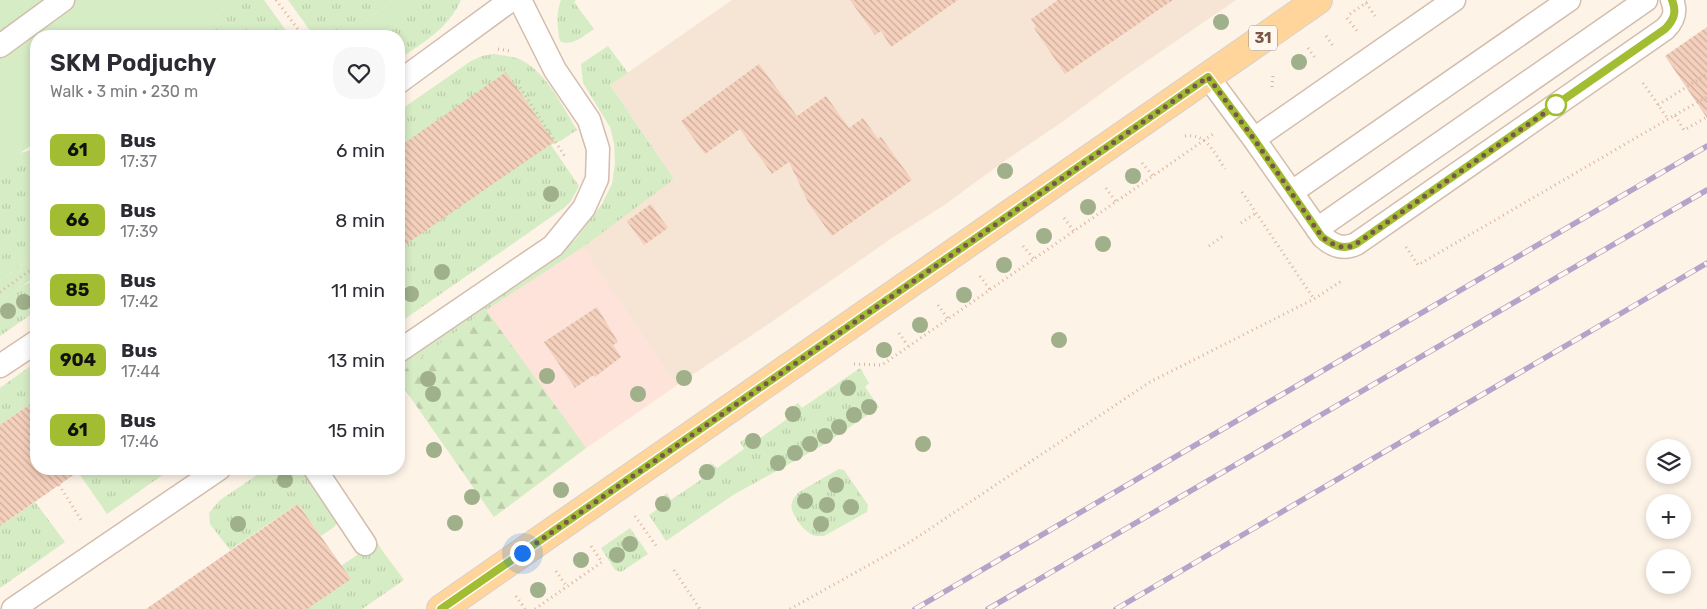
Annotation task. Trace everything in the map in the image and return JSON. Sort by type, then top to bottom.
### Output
[{"type":"main road","name":"31","points":[[441,609],[1318,0]]},
{"type":"lane","points":[[0,46],[63,0]]},
{"type":"lane","points":[[405,78],[511,0]]},
{"type":"lane","points":[[405,347],[553,246],[584,208],[597,179],[598,149],[588,120],[555,70],[520,0]]},
{"type":"lane","points":[[1254,139],[1454,0]]},
{"type":"lane","points":[[1292,192],[1569,0]]},
{"type":"lane","points":[[1317,229],[1646,0]]},
{"type":"lane","points":[[1208,77],[1317,229],[1328,242],[1337,247],[1349,246],[1356,244],[1665,29],[1675,15],[1675,7],[1672,0]]},
{"type":"lane","points":[[0,366],[30,346]]},
{"type":"lane","points":[[12,609],[210,475]]},
{"type":"lane","points":[[319,475],[365,544]]},
{"type":"path","points":[[276,0],[298,30]]},
{"type":"path","points":[[1366,2],[1378,20]]},
{"type":"path","points":[[1346,16],[1359,34]]},
{"type":"path","points":[[1323,32],[1336,50]]},
{"type":"path","points":[[1305,44],[1318,62]]},
{"type":"path","points":[[496,49],[516,53]]},
{"type":"path","points":[[1658,105],[1707,74]]},
{"type":"path","points":[[1638,77],[1668,119]]},
{"type":"path","points":[[516,87],[519,86],[568,161]]},
{"type":"path","points":[[1401,241],[1418,265],[1707,97]]},
{"type":"path","points":[[1675,115],[1684,130],[1707,117]]},
{"type":"path","points":[[846,364],[882,365],[1214,134]]},
{"type":"path","points":[[1205,140],[1225,169]]},
{"type":"path","points":[[1140,161],[1153,176]]},
{"type":"path","points":[[1104,186],[1116,202]]},
{"type":"path","points":[[1242,192],[1314,300]]},
{"type":"path","points":[[1241,223],[1256,213]]},
{"type":"path","points":[[1062,215],[1074,231]]},
{"type":"path","points":[[1209,246],[1223,236]]},
{"type":"path","points":[[1022,244],[1034,259]]},
{"type":"path","points":[[0,292],[30,270]]},
{"type":"path","points":[[978,274],[990,290]]},
{"type":"path","points":[[790,609],[910,542],[1150,382],[1314,300],[1346,278]]},
{"type":"path","points":[[936,303],[948,319]]},
{"type":"path","points":[[897,331],[908,347]]},
{"type":"path","points":[[59,485],[84,524]]},
{"type":"path","points":[[633,512],[657,547]]},
{"type":"path","points":[[535,609],[602,562],[588,542]]},
{"type":"path","points":[[553,567],[567,586]]},
{"type":"path","points":[[674,570],[700,609]]},
{"type":"path","points":[[514,594],[525,609]]},
{"type":"shaded area","points":[[732,0],[1236,0],[1128,74],[943,206],[892,238],[586,448],[494,517],[405,390],[405,370],[486,310],[674,179],[610,85]]},
{"type":"shaded area","points":[[583,247],[677,385],[586,448],[486,310]]},
{"type":"green space","points":[[0,0],[237,0],[194,30],[30,30],[30,146],[0,167]]},
{"type":"green space","points":[[237,0],[264,0],[286,30],[194,30]]},
{"type":"green space","points":[[288,0],[394,0],[353,30],[310,30]]},
{"type":"green space","points":[[394,0],[414,0],[407,11],[386,30],[353,30]]},
{"type":"green space","points":[[414,0],[461,0],[456,10],[442,27],[426,41],[405,55],[405,30],[384,30]]},
{"type":"green space","points":[[561,0],[576,0],[574,2],[594,29],[574,42],[560,41],[558,10]]},
{"type":"green space","points":[[608,46],[628,73],[610,85],[674,179],[583,247],[486,310],[405,370],[405,359],[575,240],[602,204],[612,184],[615,163],[614,143],[610,127],[583,83],[581,64]]},
{"type":"green space","points":[[493,54],[516,58],[526,62],[535,69],[551,88],[577,130],[551,145],[579,186],[571,201],[564,208],[405,319],[405,107],[471,61]]},
{"type":"green space","points":[[30,151],[30,259],[0,281],[0,167],[19,153]]},
{"type":"green space","points":[[30,259],[30,280],[0,302],[0,281]]},
{"type":"green space","points":[[30,283],[30,315],[0,336],[0,302]]},
{"type":"green space","points":[[486,310],[586,448],[494,517],[405,390],[405,370]]},
{"type":"green space","points":[[30,366],[30,404],[0,425],[0,388]]},
{"type":"green space","points":[[860,368],[869,383],[865,387],[879,407],[825,444],[733,495],[666,541],[649,515],[659,508],[655,502],[667,493],[671,500],[702,479],[698,472],[712,463],[717,468],[744,449],[740,442],[754,433],[759,439],[787,419],[784,413],[798,403],[802,408]]},
{"type":"green space","points":[[839,469],[844,470],[868,505],[867,512],[824,536],[812,535],[801,526],[796,518],[792,510],[793,500],[799,492]]},
{"type":"green space","points":[[80,475],[162,475],[107,514]]},
{"type":"green space","points":[[257,475],[309,475],[338,522],[321,536],[298,504],[230,550],[210,524],[209,513],[220,500]]},
{"type":"green space","points":[[35,502],[65,542],[0,588],[0,526]]},
{"type":"green space","points":[[630,528],[648,554],[621,572],[615,570],[601,548]]},
{"type":"green space","points":[[376,542],[404,580],[362,609],[307,609],[350,579],[341,566]]},
{"type":"building","points":[[850,0],[958,0],[891,47],[881,31],[875,35]]},
{"type":"building","points":[[1058,0],[1173,0],[1065,74],[1034,28],[1036,26],[1031,19]]},
{"type":"building","points":[[1707,27],[1707,118],[1665,56]]},
{"type":"building","points":[[759,64],[797,116],[826,96],[849,128],[863,118],[878,139],[881,137],[912,180],[832,236],[809,204],[789,162],[772,174],[740,129],[705,154],[681,121]]},
{"type":"building","points":[[506,72],[554,142],[405,245],[405,143]]},
{"type":"building","points":[[651,204],[668,228],[644,245],[627,221]]},
{"type":"building","points":[[597,307],[618,342],[613,345],[621,357],[595,377],[594,375],[575,388],[544,342]]},
{"type":"building","points":[[30,404],[30,475],[73,475],[0,526],[0,425]]},
{"type":"building","points":[[298,504],[351,579],[307,609],[146,609]]},
{"type":"railway","points":[[915,609],[1707,146]]},
{"type":"railway","points":[[988,609],[1707,190]]},
{"type":"railway","points":[[1116,609],[1707,263]]},
{"type":"bus line","name":"61","points":[[441,609],[1208,77],[1322,237],[1337,247],[1352,246],[1665,29],[1675,15],[1675,7],[1672,0]]},
{"type":"route","points":[[522,553],[1208,77],[1322,237],[1337,247],[1356,244],[1556,105]]}]
